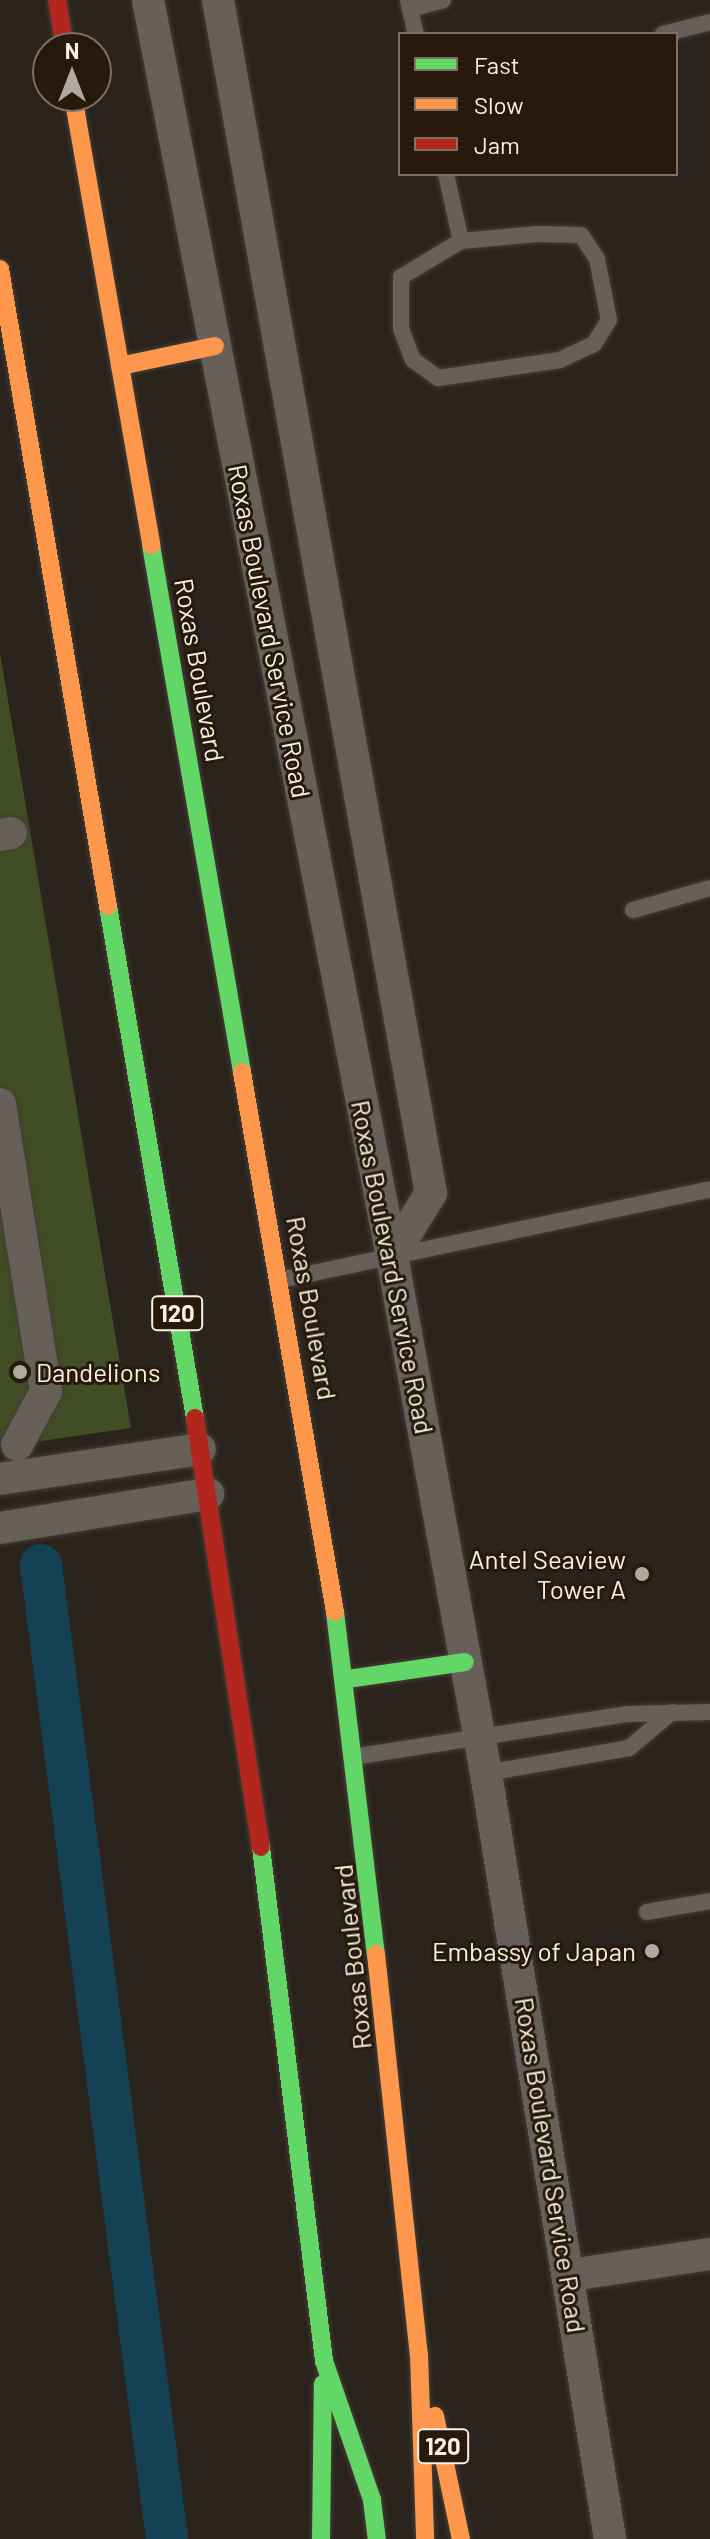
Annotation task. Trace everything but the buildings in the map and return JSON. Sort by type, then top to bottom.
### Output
[{"type":"highway","points":[[57,0],[62,32]]},
{"type":"highway","name":"Roxas Boulevard","points":[[76,112],[347,1679],[419,2354],[425,2539]]},
{"type":"highway","name":"120","points":[[0,269],[242,1697],[324,2361],[321,2539]]},
{"type":"highway","points":[[120,366],[215,346]]},
{"type":"highway","points":[[347,1679],[465,1662]]},
{"type":"highway","name":"120","points":[[419,2354],[461,2539]]},
{"type":"highway","name":"120","points":[[324,2361],[372,2500],[377,2539]]},
{"type":"street","name":"Roxas Boulevard Service Road","points":[[148,0],[392,1256],[486,1773],[571,2275],[610,2539]]},
{"type":"street","points":[[218,0],[431,1193],[392,1256]]},
{"type":"street","points":[[0,1104],[46,1391],[17,1445]]},
{"type":"street","points":[[0,1479],[200,1449]]},
{"type":"street","points":[[0,1528],[208,1494]]},
{"type":"street","points":[[571,2275],[710,2254]]},
{"type":"lane","points":[[416,32],[409,4],[443,0]]},
{"type":"lane","points":[[671,32],[710,22]]},
{"type":"lane","points":[[446,176],[461,241]]},
{"type":"lane","points":[[581,235],[607,289],[609,320],[594,344],[560,360],[438,378],[413,360],[401,329],[401,277],[461,241],[581,235]]},
{"type":"lane","points":[[633,910],[710,888]]},
{"type":"lane","points":[[280,1280],[710,1189]]},
{"type":"lane","points":[[486,1773],[629,1748],[672,1712]]},
{"type":"lane","points":[[357,1756],[672,1712],[710,1712]]},
{"type":"lane","points":[[647,1912],[710,1901]]},
{"type":"green space","points":[[0,653],[131,1428],[0,1447]]},
{"type":"waterway","points":[[41,1565],[167,2539]]},
{"type":"traffic: fast","points":[[151,545],[242,1072]]},
{"type":"traffic: fast","points":[[108,906],[195,1418]]},
{"type":"traffic: fast","points":[[335,1612],[376,1954]]},
{"type":"traffic: fast","points":[[347,1679],[465,1662]]},
{"type":"traffic: fast","points":[[261,1847],[324,2361],[372,2500],[377,2539]]},
{"type":"traffic: fast","points":[[321,2539],[323,2384]]},
{"type":"traffic: slow","points":[[76,112],[151,545]]},
{"type":"traffic: slow","points":[[0,269],[108,906]]},
{"type":"traffic: slow","points":[[120,366],[215,346]]},
{"type":"traffic: slow","points":[[242,1072],[335,1612]]},
{"type":"traffic: slow","points":[[376,1954],[419,2354],[425,2539]]},
{"type":"traffic: slow","points":[[435,2416],[461,2539]]},
{"type":"traffic: jam","points":[[57,0],[62,32]]},
{"type":"traffic: jam","points":[[195,1418],[261,1847]]},
{"type":"place","name":"Dandelions","points":[[20,1372]]},
{"type":"place","name":"Antel Seaview Tower A","points":[[642,1574]]},
{"type":"place","name":"Embassy of Japan","points":[[652,1951]]}]
